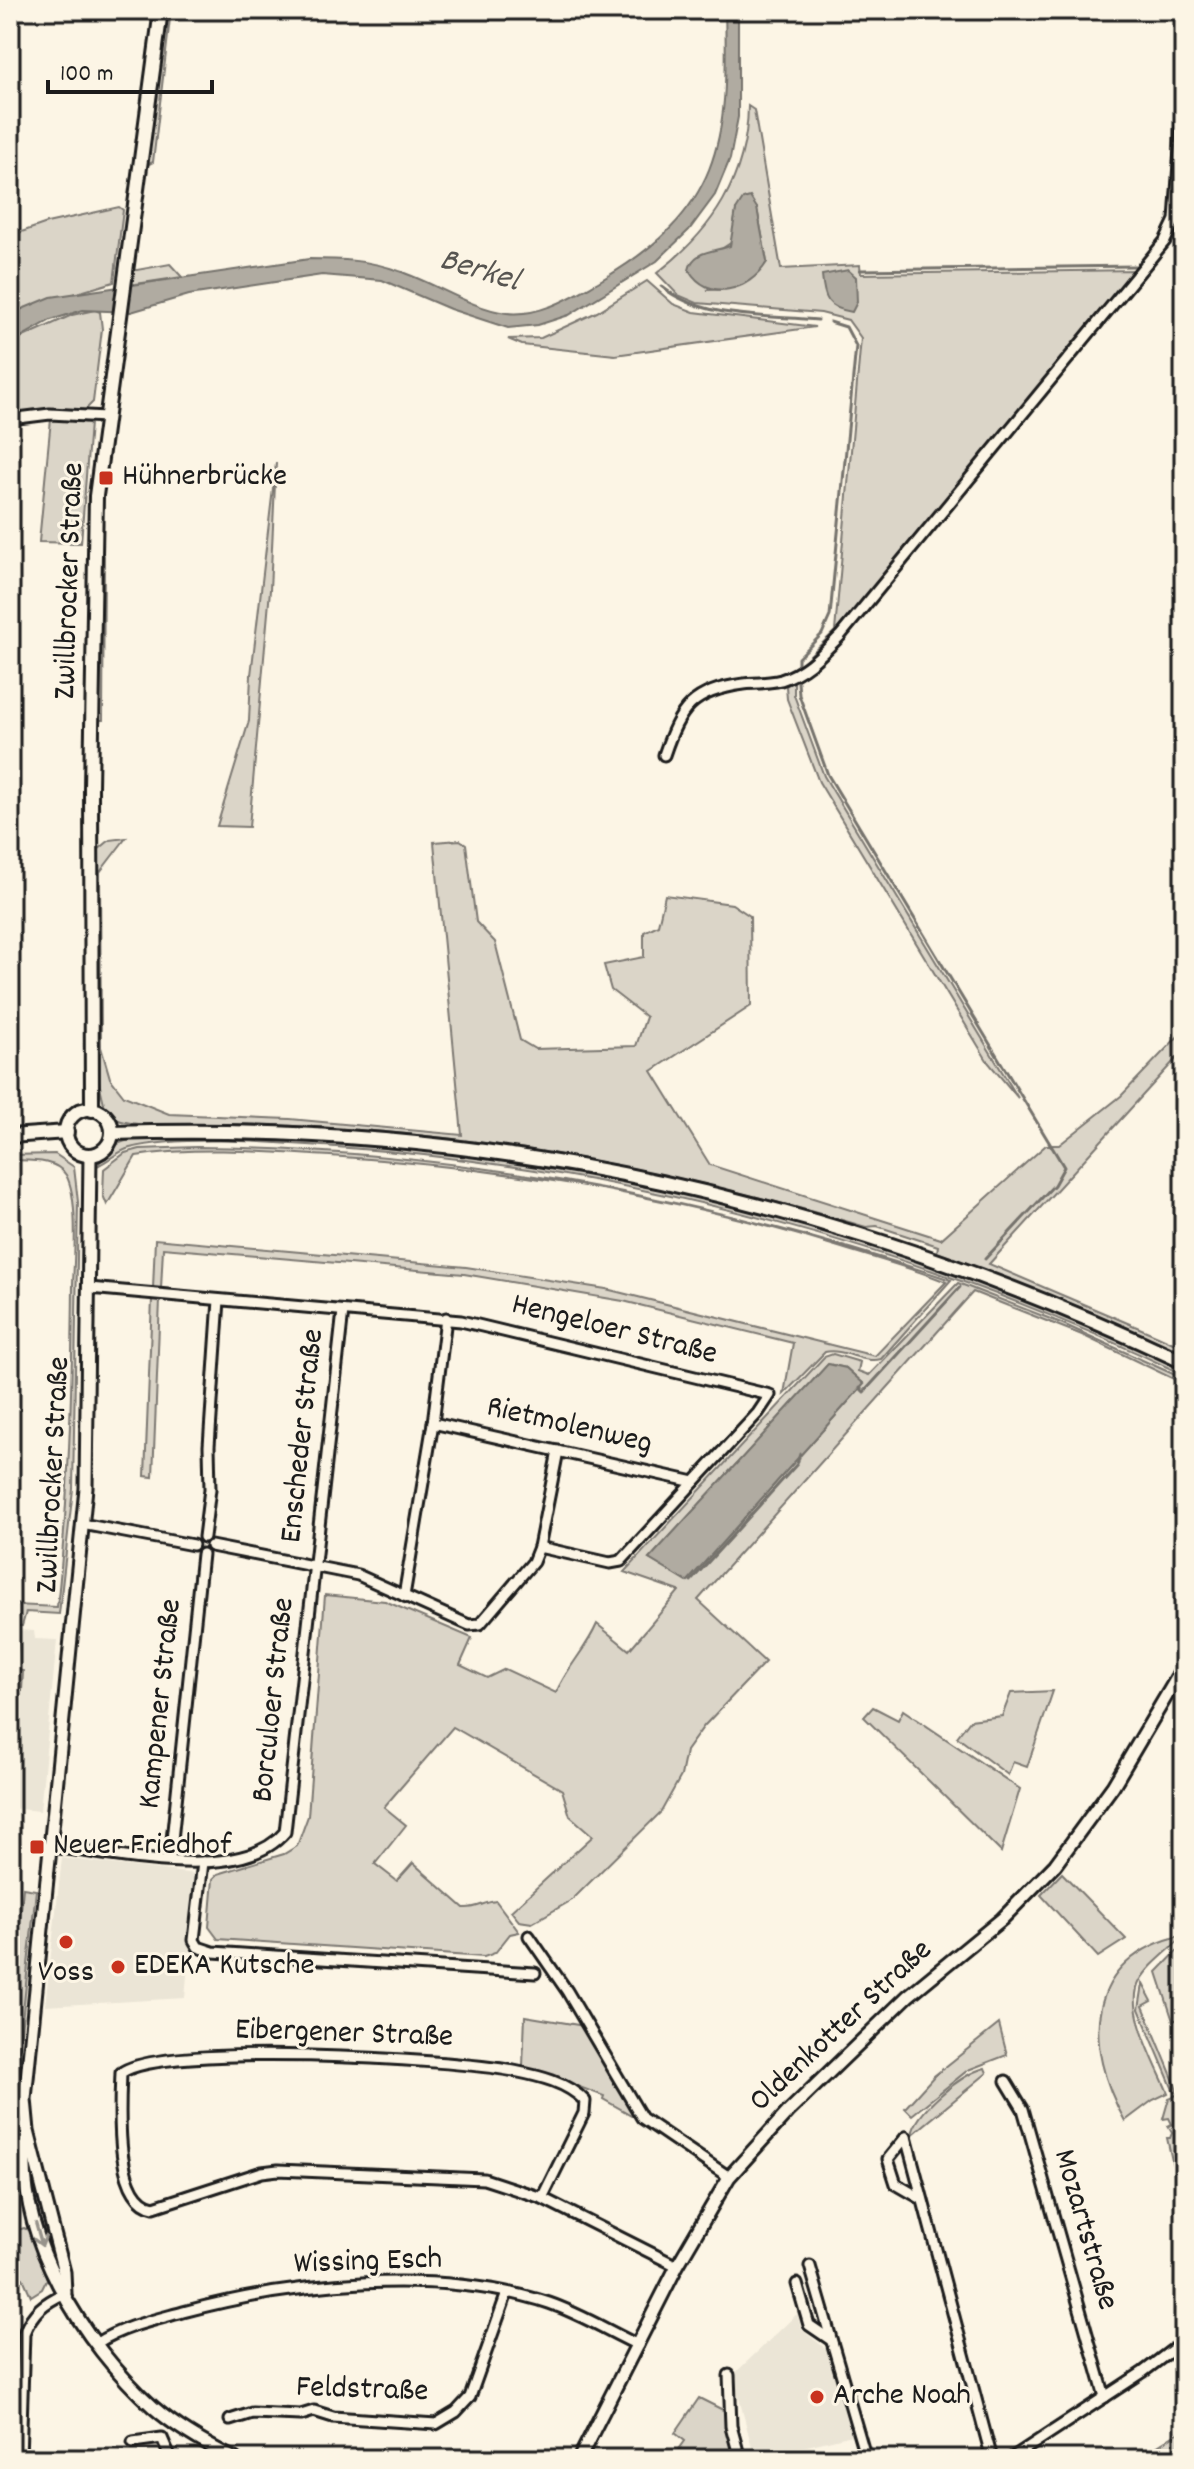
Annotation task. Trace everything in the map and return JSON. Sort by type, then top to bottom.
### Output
[{"type":"main road","name":"Zwillbrocker Straße","points":[[92,1110],[93,543],[106,417],[161,10]]},
{"type":"main road","points":[[92,1110],[104,1115],[112,1133],[103,1151],[90,1155],[71,1146],[67,1132],[74,1115],[92,1110]]},
{"type":"main road","points":[[112,1133],[206,1129],[332,1134],[515,1154],[640,1176],[840,1226],[960,1267],[1060,1306],[1184,1362]]},
{"type":"main road","points":[[10,1136],[67,1132]]},
{"type":"street","points":[[664,755],[681,710],[699,696],[731,686],[780,680],[807,668],[840,636],[1165,241],[1175,220],[1184,91]]},
{"type":"street","points":[[10,419],[50,414],[106,417]]},
{"type":"street","name":"Zwillbrocker Straße","points":[[90,1155],[82,1524],[28,2059],[25,2148],[35,2222],[55,2283],[65,2293],[97,2343],[155,2408],[235,2459]]},
{"type":"street","name":"Enscheder Straße","points":[[89,1288],[418,1316]]},
{"type":"street","points":[[219,1300],[209,1446],[210,1489],[204,1537],[211,1546],[358,1575],[469,1625],[480,1624],[533,1562],[539,1547],[558,1451]]},
{"type":"street","name":"Enscheder Straße","points":[[315,1567],[343,1311]]},
{"type":"street","name":"Hengeloer Straße","points":[[418,1316],[446,1318],[770,1395],[758,1413],[694,1482]]},
{"type":"street","points":[[404,1596],[433,1423],[446,1318]]},
{"type":"street","name":"Rietmolenweg","points":[[433,1423],[694,1482]]},
{"type":"street","points":[[539,1547],[610,1563],[621,1561],[694,1482]]},
{"type":"street","points":[[82,1524],[193,1545],[202,1554],[211,1546]]},
{"type":"street","points":[[193,1545],[204,1537]]},
{"type":"street","name":"Kampener Straße","points":[[170,1859],[202,1554]]},
{"type":"street","name":"Borculoer Straße","points":[[49,1847],[203,1862],[226,1861],[270,1847],[285,1832],[315,1567]]},
{"type":"street","name":"Oldenkotter Straße","points":[[579,2459],[677,2266],[729,2177],[788,2112],[897,2007],[1002,1919],[1055,1865],[1113,1786],[1184,1666]]},
{"type":"street","points":[[203,1862],[194,1940],[198,1947],[213,1952],[535,1973]]},
{"type":"street","points":[[529,1936],[573,2002],[642,2118],[729,2177]]},
{"type":"street","name":"Eibergener Straße","points":[[257,2056],[477,2065],[551,2081],[575,2091],[585,2101],[584,2113],[542,2198],[471,2178],[278,2170],[262,2172],[154,2207],[137,2201],[126,2169],[118,2117],[121,2073],[131,2065],[158,2061],[257,2056]]},
{"type":"street","name":"Mozartstraße","points":[[1006,2081],[1023,2109],[1105,2397]]},
{"type":"street","points":[[10,2130],[27,2128]]},
{"type":"street","points":[[922,2199],[896,2184],[888,2159],[906,2137],[992,2459]]},
{"type":"street","points":[[542,2198],[677,2266]]},
{"type":"street","points":[[810,2266],[866,2459]]},
{"type":"street","name":"Wissing Esch","points":[[97,2343],[164,2317],[239,2297],[290,2290],[396,2284],[507,2293],[549,2303],[638,2345]]},
{"type":"street","points":[[797,2284],[809,2325],[831,2340]]},
{"type":"street","points":[[20,2459],[24,2333],[31,2316],[45,2303],[65,2293]]},
{"type":"street","name":"Feldstraße","points":[[230,2420],[252,2413],[301,2415],[314,2411],[333,2417],[436,2424],[456,2412],[470,2397],[507,2293]]},
{"type":"street","points":[[1010,2459],[1184,2341]]},
{"type":"street","points":[[729,2375],[731,2426],[740,2459]]},
{"type":"street","points":[[133,2442],[162,2438],[171,2459]]},
{"type":"shaded area","points":[[166,10],[171,10],[153,162],[145,166],[161,48],[164,46]]},
{"type":"shaded area","points":[[725,10],[738,10],[738,117],[730,159],[715,195],[689,230],[657,261],[569,315],[538,325],[508,328],[450,309],[382,280],[322,275],[189,295],[131,312],[83,310],[51,320],[10,343],[10,314],[51,297],[309,259],[355,261],[388,267],[466,301],[507,313],[531,312],[566,299],[639,255],[670,228],[693,200],[709,169],[719,136],[726,57]]},
{"type":"shaded area","points":[[748,106],[754,110],[781,269],[860,265],[861,274],[1136,270],[867,604],[804,667],[804,661],[835,631],[861,338],[848,320],[821,313],[697,303],[678,295],[657,273],[695,239],[723,200],[734,179],[746,132]],"holes":[[[757,208],[767,262],[740,284],[708,290],[720,250],[732,242],[736,210]]]},
{"type":"shaded area","points":[[750,197],[757,208],[767,262],[750,280],[739,286],[717,289],[707,286],[689,270],[691,263],[700,255],[730,246],[736,210],[743,199]]},
{"type":"shaded area","points":[[119,207],[123,210],[114,282],[10,313],[10,236],[47,223]]},
{"type":"shaded area","points":[[170,264],[182,277],[129,285],[131,271]]},
{"type":"shaded area","points":[[848,270],[856,277],[857,302],[852,312],[837,308],[828,301],[822,275]]},
{"type":"shaded area","points":[[647,281],[673,304],[694,312],[815,327],[615,355],[522,345],[508,339],[541,338],[597,312]]},
{"type":"shaded area","points":[[95,310],[100,312],[102,329],[93,402],[85,410],[10,415],[10,343],[72,315]]},
{"type":"shaded area","points":[[51,419],[90,423],[81,543],[39,542]]},
{"type":"shaded area","points":[[276,463],[270,590],[249,827],[217,826],[249,721],[251,675]]},
{"type":"shaded area","points":[[104,556],[103,720],[98,720],[99,560]]},
{"type":"shaded area","points":[[794,681],[794,695],[824,776],[1018,1098],[988,1062],[819,782],[787,699],[786,686]]},
{"type":"shaded area","points":[[126,838],[100,872],[101,1047],[110,1078],[124,1096],[169,1114],[290,1119],[462,1135],[434,842],[460,840],[466,844],[476,922],[495,942],[520,1040],[535,1049],[636,1046],[646,1017],[611,990],[604,965],[644,957],[644,932],[658,925],[665,895],[732,904],[750,916],[751,1006],[652,1071],[710,1165],[941,1239],[1046,1145],[1059,1145],[1121,1096],[1184,1030],[1184,1050],[989,1264],[1184,1348],[1184,1354],[1089,1311],[937,1252],[938,1246],[877,1226],[866,1227],[684,1179],[560,1155],[436,1137],[279,1125],[152,1125],[113,1118],[105,1108],[99,1082],[98,850],[110,840]]},
{"type":"shaded area","points":[[201,1134],[406,1145],[586,1171],[789,1217],[1019,1293],[1184,1366],[1184,1375],[1083,1329],[981,1288],[877,1252],[771,1221],[556,1173],[336,1147],[232,1141],[153,1144],[126,1149],[99,1165],[104,1154],[113,1146],[127,1141]]},
{"type":"shaded area","points":[[196,1147],[389,1157],[484,1168],[579,1184],[673,1202],[766,1225],[951,1280],[881,1359],[825,1352],[784,1394],[793,1343],[623,1301],[464,1274],[163,1248],[161,1289],[153,1289],[155,1239],[466,1267],[606,1289],[875,1356],[946,1282],[908,1268],[717,1213],[589,1187],[395,1161],[233,1151],[184,1151],[136,1156],[107,1205],[103,1195],[104,1169],[125,1153],[140,1149]]},
{"type":"shaded area","points":[[55,1154],[74,1167],[78,1202],[73,1489],[59,1614],[26,1612],[22,1626],[15,1626],[14,1636],[18,1637],[16,1670],[23,1671],[22,1691],[15,1691],[10,1752],[10,1625],[13,1625],[15,1605],[57,1607],[69,1446],[75,1228],[73,1198],[66,1175],[55,1166],[10,1160],[10,1155]]},
{"type":"shaded area","points":[[958,1283],[1061,1323],[1184,1379],[1184,1384],[1082,1335],[973,1292],[698,1600],[765,1662],[704,1726],[686,1751],[681,1776],[661,1812],[572,1900],[532,1923],[519,1921],[511,1911],[593,1836],[570,1816],[562,1790],[453,1727],[384,1807],[406,1825],[375,1864],[397,1881],[413,1863],[464,1908],[496,1901],[519,1932],[510,1934],[495,1953],[484,1957],[218,1939],[209,1927],[213,1879],[218,1874],[284,1854],[297,1846],[308,1816],[325,1595],[385,1601],[472,1638],[460,1665],[487,1678],[505,1669],[556,1693],[597,1624],[629,1650],[679,1591],[624,1572],[824,1357],[833,1354],[860,1362],[858,1371],[869,1375]],"holes":[[[828,1364],[846,1368],[864,1384],[688,1581],[649,1559]]]},
{"type":"shaded area","points":[[152,1299],[160,1300],[153,1477],[145,1476]]},
{"type":"shaded area","points":[[828,1364],[846,1368],[864,1384],[687,1582],[649,1559]]},
{"type":"shaded area","points":[[19,1630],[34,1631],[35,1639],[57,1640],[40,1811],[10,1808]]},
{"type":"shaded area","points":[[1053,1691],[1027,1767],[1013,1762],[1008,1775],[957,1737],[970,1720],[1002,1716],[1011,1693]]},
{"type":"shaded area","points":[[873,1707],[898,1720],[903,1710],[1020,1789],[1001,1852],[864,1717]]},
{"type":"shaded area","points":[[10,1752],[14,1752],[10,1780]]},
{"type":"shaded area","points":[[62,1858],[196,1874],[185,1998],[45,2006]]},
{"type":"shaded area","points":[[1062,1873],[1126,1939],[1098,1957],[1041,1895]]},
{"type":"shaded area","points":[[23,1888],[36,1890],[13,2106],[10,2107],[10,1921],[20,1921]]},
{"type":"shaded area","points":[[1184,1935],[1149,1968],[1136,1992],[1136,2006],[1144,2037],[1168,2093],[1125,2121],[1102,2063],[1098,2035],[1101,2008],[1110,1983],[1127,1963],[1151,1946]]},
{"type":"shaded area","points":[[1184,1944],[1184,2017],[1173,2021],[1157,1972]]},
{"type":"shaded area","points":[[1143,1984],[1152,2001],[1143,2006],[1174,2081],[1177,2091],[1174,2092],[1139,2009]]},
{"type":"shaded area","points":[[525,2016],[584,2026],[638,2115],[635,2117],[603,2099],[604,2096],[523,2066]]},
{"type":"shaded area","points":[[999,2024],[1007,2055],[968,2070],[912,2115],[905,2108],[934,2076]]},
{"type":"shaded area","points":[[985,2068],[987,2073],[912,2135],[921,2116],[940,2096],[963,2078]]},
{"type":"shaded area","points":[[1184,2092],[1184,2216],[1167,2138],[1172,2133],[1168,2126],[1172,2124],[1169,2118],[1163,2119],[1169,2098]]},
{"type":"shaded area","points":[[24,2228],[34,2233],[47,2279],[42,2289],[31,2296],[23,2278],[17,2276],[17,2230]]},
{"type":"shaded area","points":[[797,2314],[802,2330],[829,2351],[852,2435],[755,2459],[733,2375]]},
{"type":"shaded area","points":[[699,2398],[725,2411],[735,2459],[672,2459],[685,2441],[675,2433]]},
{"type":"shaded area","points":[[1184,2429],[1184,2459],[1144,2459],[1142,2456]]},
{"type":"waterway","points":[[860,270],[1135,266]]},
{"type":"waterway","points":[[661,286],[677,297],[715,310],[818,320]]},
{"type":"waterway","points":[[798,669],[798,658],[822,634],[830,616],[856,346],[846,327],[830,322]]},
{"type":"waterway","points":[[798,682],[799,695],[828,775],[1064,1167],[1054,1185],[985,1259]]},
{"type":"waterway","points":[[860,1388],[864,1392],[960,1287]]},
{"type":"waterway","points":[[691,1581],[797,1464],[800,1454]]},
{"type":"place","name":"Hühnerbrücke","points":[[106,478]]},
{"type":"place","name":"Neuer Friedhof","points":[[37,1847]]},
{"type":"place","name":"Voss","points":[[66,1942]]},
{"type":"place","name":"EDEKA Kutsche","points":[[118,1967]]},
{"type":"place","name":"Arche Noah","points":[[817,2397]]},
{"type":"water label","name":"Berkel","points":[[479,272]]}]
